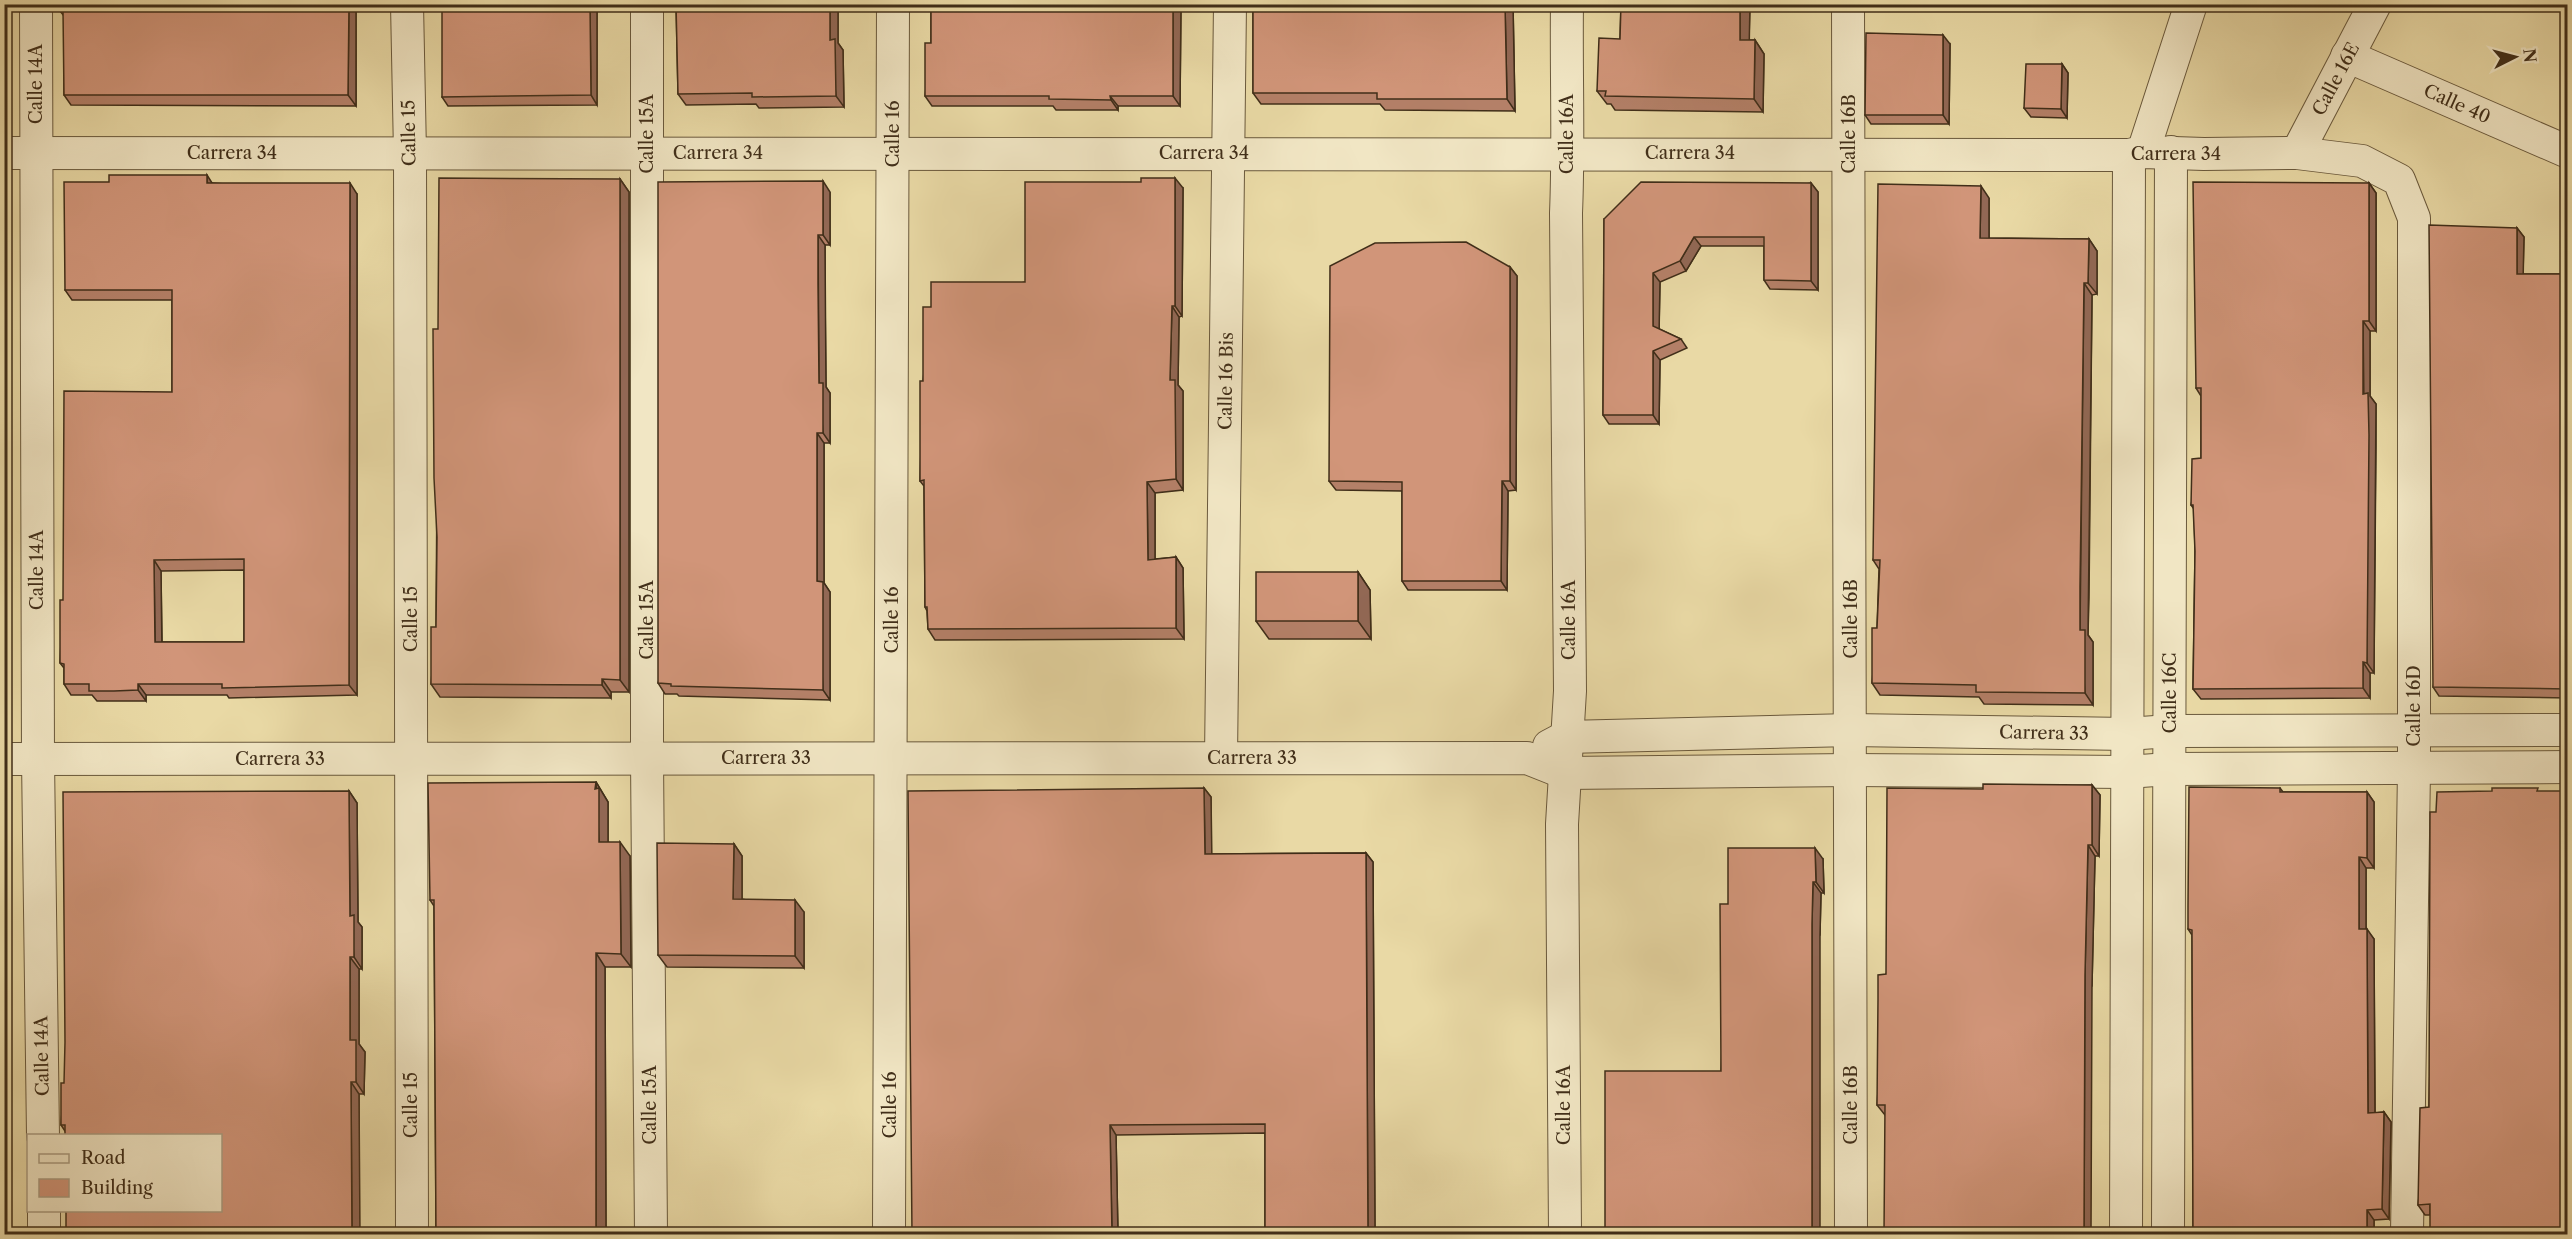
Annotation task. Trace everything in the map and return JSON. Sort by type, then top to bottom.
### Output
[{"type":"street","name":"Calle 14A","points":[[36,4],[38,759],[43,1134]]},
{"type":"street","name":"Calle 15","points":[[407,4],[410,153],[412,1234]]},
{"type":"street","name":"Calle 15A","points":[[647,4],[646,758],[651,1234]]},
{"type":"street","name":"Calle 16","points":[[889,1234],[893,4]]},
{"type":"street","name":"Calle 16 Bis","points":[[1221,758],[1230,4]]},
{"type":"street","name":"Calle 16A","points":[[1565,1234],[1562,824],[1570,691],[1566,213],[1567,4]]},
{"type":"street","name":"Calle 16B","points":[[1848,4],[1851,1234]]},
{"type":"street","points":[[2126,1234],[2127,734],[2148,153],[2191,4]]},
{"type":"street","name":"Calle 16E","points":[[2297,153],[2375,4]]},
{"type":"street","name":"Calle 40","points":[[2347,56],[2568,152]]},
{"type":"street","name":"Carrera 34","points":[[4,153],[2297,153],[2362,161],[2399,180]]},
{"type":"street","name":"Calle 16C","points":[[2148,153],[2170,731],[2168,1234]]},
{"type":"street","name":"Calle 16D","points":[[2399,180],[2414,218],[2414,769],[2408,1234]]},
{"type":"street","name":"Carrera 33","points":[[1527,758],[1566,737],[1851,730],[2127,734],[2170,731],[2568,730]]},
{"type":"street","name":"Carrera 33","points":[[4,759],[1527,758],[1565,773],[1851,770],[2127,772],[2169,769],[2414,769],[2568,766]]},
{"type":"street","points":[[44,1212],[44,1234]]},
{"type":"building","points":[[60,4],[349,4],[348,95],[64,95],[63,11],[60,11]]},
{"type":"building","points":[[442,4],[590,4],[591,95],[442,97]]},
{"type":"building","points":[[676,4],[830,4],[830,40],[835,39],[836,96],[752,97],[752,93],[678,94]]},
{"type":"building","points":[[931,4],[1173,4],[1173,96],[1110,96],[1111,100],[1049,99],[1049,96],[925,96],[925,43],[931,43]]},
{"type":"building","points":[[1253,4],[1505,4],[1507,99],[1377,99],[1377,93],[1253,93]]},
{"type":"building","points":[[1621,4],[1740,4],[1740,40],[1755,40],[1754,99],[1605,96],[1606,91],[1597,91],[1599,38],[1620,39]]},
{"type":"building","points":[[1866,33],[1943,35],[1943,115],[1865,115]]},
{"type":"building","points":[[2026,64],[2062,64],[2061,109],[2024,108]]},
{"type":"building","points":[[109,175],[207,175],[207,183],[350,183],[349,685],[222,688],[222,684],[138,684],[138,690],[89,691],[89,684],[64,684],[64,664],[60,663],[60,600],[63,600],[64,391],[172,392],[172,290],[65,290],[64,182],[109,182]],"holes":[[[244,559],[244,642],[155,642],[154,560]]]},
{"type":"building","points":[[439,178],[620,179],[620,680],[602,679],[602,685],[431,684],[431,627],[436,627],[437,537],[434,478],[433,329],[438,329]]},
{"type":"building","points":[[1141,178],[1175,178],[1175,306],[1172,306],[1170,380],[1175,380],[1176,479],[1147,482],[1148,560],[1176,557],[1176,628],[928,629],[927,607],[925,607],[924,480],[920,481],[920,381],[923,381],[923,307],[931,307],[931,282],[1025,282],[1025,182],[1141,182]]},
{"type":"building","points":[[823,181],[823,235],[818,235],[819,383],[823,383],[823,433],[817,433],[817,581],[823,582],[823,690],[671,686],[671,684],[658,683],[658,182]]},
{"type":"building","points":[[1641,182],[1811,183],[1811,281],[1764,280],[1764,237],[1694,237],[1680,261],[1653,273],[1653,326],[1681,339],[1653,351],[1653,415],[1603,415],[1604,219]]},
{"type":"building","points":[[2193,182],[2369,183],[2369,321],[2363,321],[2363,394],[2368,393],[2369,435],[2367,663],[2363,662],[2363,688],[2193,689],[2195,551],[2193,505],[2191,505],[2192,459],[2201,458],[2201,388],[2196,388]]},
{"type":"building","points":[[1878,184],[1981,186],[1980,238],[2089,239],[2088,283],[2084,283],[2080,587],[2080,630],[2085,630],[2085,693],[1976,692],[1976,685],[1872,683],[1872,628],[1877,628],[1880,560],[1873,560]]},
{"type":"building","points":[[2429,225],[2517,228],[2517,274],[2568,274],[2568,689],[2433,687]]},
{"type":"building","points":[[1466,242],[1510,267],[1510,481],[1502,481],[1501,581],[1402,581],[1402,482],[1329,481],[1330,266],[1375,243]]},
{"type":"building","points":[[1256,572],[1358,572],[1358,621],[1256,621]]},
{"type":"building","points":[[596,782],[595,789],[599,788],[599,842],[620,842],[621,954],[596,953],[596,1234],[436,1234],[434,900],[430,900],[428,783]]},
{"type":"building","points":[[1983,784],[2092,785],[2092,845],[2088,845],[2085,975],[2084,1234],[1884,1234],[1885,1105],[1877,1105],[1878,975],[1886,974],[1887,788],[1983,789]]},
{"type":"building","points":[[2189,787],[2280,788],[2280,792],[2367,792],[2367,858],[2359,857],[2359,929],[2367,929],[2368,1113],[2384,1112],[2382,1209],[2367,1210],[2367,1234],[2193,1234],[2192,930],[2188,929]]},
{"type":"building","points":[[1204,788],[1205,854],[1366,853],[1368,1234],[1265,1234],[1265,1124],[1110,1125],[1112,1234],[912,1234],[908,791]]},
{"type":"building","points":[[2492,788],[2538,788],[2537,791],[2568,791],[2568,1234],[2430,1234],[2430,1204],[2418,1205],[2420,1108],[2429,1107],[2430,812],[2436,812],[2437,792],[2492,791]]},
{"type":"building","points":[[349,791],[350,916],[354,915],[354,957],[350,957],[350,1040],[356,1040],[356,1082],[351,1082],[352,1234],[66,1234],[66,1212],[222,1212],[222,1134],[65,1134],[65,1125],[61,1125],[61,1083],[64,1083],[65,1042],[63,792]]},
{"type":"building","points":[[657,843],[734,844],[733,899],[795,900],[795,956],[658,955]]},
{"type":"building","points":[[1728,848],[1815,848],[1816,882],[1813,882],[1812,924],[1812,1234],[1605,1234],[1605,1071],[1721,1071],[1720,904],[1728,904]]}]
